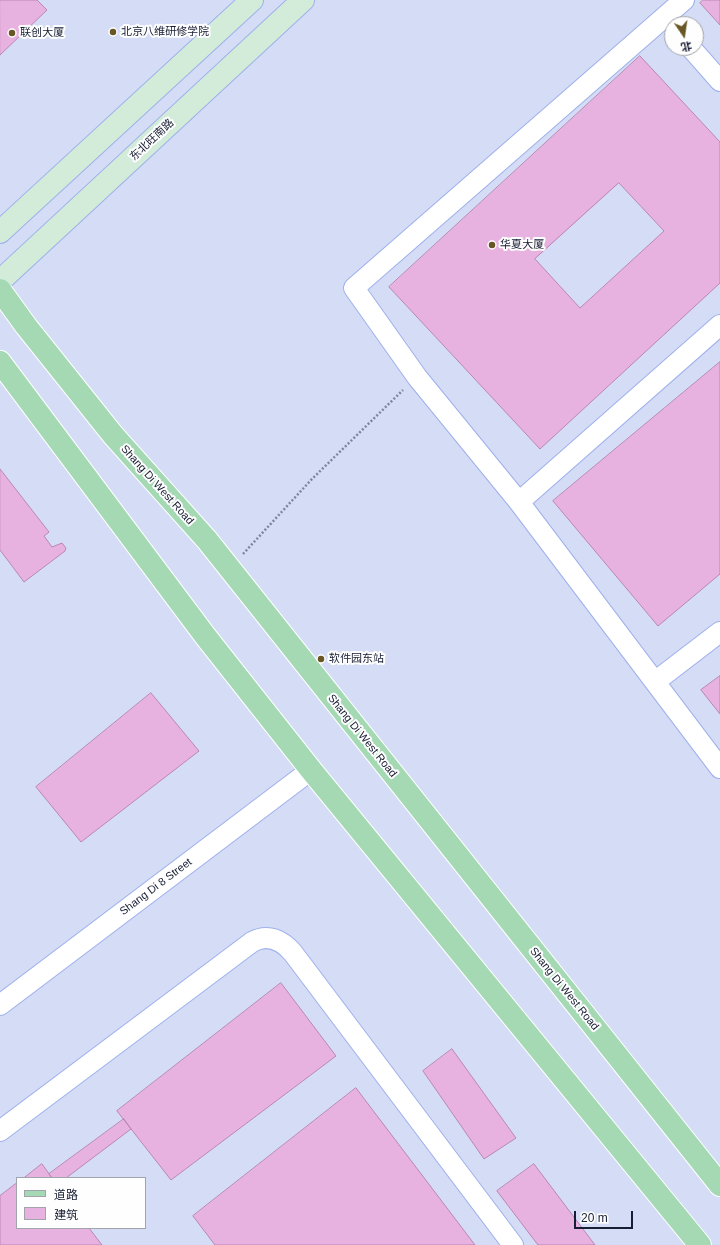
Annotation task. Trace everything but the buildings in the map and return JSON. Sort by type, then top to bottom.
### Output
[{"type":"main road","points":[[0,232],[252,0]]},
{"type":"main road","name":"东北旺南路","points":[[0,281],[303,0]]},
{"type":"main road","name":"Shang Di West Road","points":[[0,290],[26,326],[113,435],[212,546],[720,1185]]},
{"type":"main road","points":[[0,362],[206,637],[311,770],[700,1245]]},
{"type":"street","points":[[673,16],[684,0]]},
{"type":"street","points":[[664,26],[354,288],[418,377],[519,502],[656,681],[720,768]]},
{"type":"street","points":[[698,56],[720,81]]},
{"type":"street","points":[[519,502],[720,325]]},
{"type":"street","points":[[656,681],[720,632]]},
{"type":"street","name":"Shang Di 8 Street","points":[[0,1005],[311,770]]},
{"type":"street","points":[[0,1131],[252,942],[262,938],[273,938],[282,942],[293,953],[513,1245]]},
{"type":"path","points":[[242,556],[311,480],[418,377]]},
{"type":"place","name":"北京八维研修学院","points":[[113,32]]},
{"type":"place","name":"联创大厦","points":[[12,33]]},
{"type":"place","name":"华夏大厦","points":[[492,245]]},
{"type":"place","name":"软件园东站","points":[[321,659]]}]
